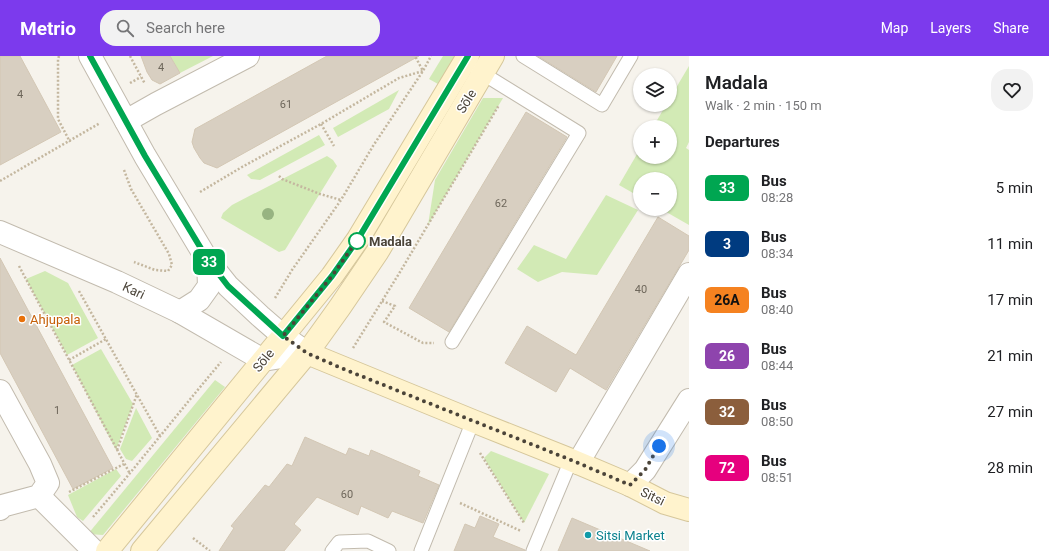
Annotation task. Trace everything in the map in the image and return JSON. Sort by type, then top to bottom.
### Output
[{"type":"main road","name":"Sõle","points":[[107,551],[332,276],[358,239],[466,59]]},
{"type":"main road","name":"Sõle","points":[[142,551],[307,353],[378,251],[488,65]]},
{"type":"main road","name":"Sitsi","points":[[307,353],[630,485],[665,503],[689,510]]},
{"type":"street","points":[[90,56],[145,156],[208,260],[228,286],[283,336],[307,353]]},
{"type":"street","points":[[126,121],[248,56]]},
{"type":"street","name":"Kari","points":[[1,234],[117,282],[180,312],[263,360]]},
{"type":"street","points":[[180,312],[199,300],[209,286],[208,260]]},
{"type":"street","points":[[574,462],[689,274]]},
{"type":"street","points":[[263,360],[307,353]]},
{"type":"street","points":[[0,391],[40,464],[48,483],[43,500]]},
{"type":"street","points":[[630,485],[645,470],[689,400]]},
{"type":"street","points":[[0,509],[2,506],[43,500]]},
{"type":"street","points":[[43,500],[94,551]]},
{"type":"lane","points":[[523,56],[602,105],[631,56]]},
{"type":"lane","points":[[452,342],[579,132],[508,89],[488,65],[466,59]]},
{"type":"lane","points":[[420,551],[473,422]]},
{"type":"lane","points":[[533,551],[574,462]]},
{"type":"lane","points":[[332,551],[339,542],[368,541],[389,551]]},
{"type":"path","points":[[59,56],[58,119],[70,142]]},
{"type":"path","points":[[130,56],[156,104]]},
{"type":"path","points":[[415,56],[423,71]]},
{"type":"path","points":[[275,298],[292,270],[340,200],[373,146],[423,71],[431,56]]},
{"type":"path","points":[[200,192],[399,78],[423,71]]},
{"type":"path","points":[[352,349],[400,272],[508,89]]},
{"type":"path","points":[[0,181],[70,142],[102,122]]},
{"type":"path","points":[[321,124],[334,146]]},
{"type":"path","points":[[279,176],[282,179],[301,187],[340,200]]},
{"type":"path","points":[[16,261],[130,474]]},
{"type":"path","points":[[76,285],[160,436]]},
{"type":"path","points":[[382,301],[395,306],[384,322],[423,343],[445,344],[452,342]]},
{"type":"path","points":[[69,360],[106,339]]},
{"type":"path","points":[[78,535],[222,362]]},
{"type":"path","points":[[116,450],[136,394]]},
{"type":"path","points":[[478,449],[524,523]]},
{"type":"path","points":[[43,500],[124,464]]},
{"type":"path","points":[[444,495],[521,531]]},
{"type":"path","points":[[193,538],[210,551]]},
{"type":"green space","points":[[170,56],[213,56],[180,73]]},
{"type":"green space","points":[[443,56],[455,56],[438,84],[429,79]]},
{"type":"green space","points":[[689,66],[689,142],[686,148],[689,150],[689,225],[673,216],[677,216],[677,172],[633,172],[633,193],[619,185],[633,161],[633,164],[677,164],[677,120],[657,120],[662,112],[677,112],[677,86]]},
{"type":"green space","points":[[399,90],[389,109],[338,137],[333,128]]},
{"type":"green space","points":[[483,98],[503,98],[428,225],[435,180]]},
{"type":"green space","points":[[319,135],[325,145],[260,180],[251,179],[247,175]]},
{"type":"green space","points":[[327,156],[333,160],[337,166],[285,250],[279,252],[221,218],[223,213],[232,205]]},
{"type":"green space","points":[[606,195],[633,208],[633,216],[634,216],[597,275],[562,272],[538,282],[517,269],[534,245],[566,259]]},
{"type":"green space","points":[[45,271],[68,283],[98,338],[67,355],[26,279]]},
{"type":"green space","points":[[101,349],[133,404],[116,450],[72,365]]},
{"type":"green space","points":[[215,380],[225,387],[103,535],[88,534]]},
{"type":"green space","points":[[136,408],[152,438],[132,461],[126,459],[120,449]]},
{"type":"green space","points":[[491,451],[549,474],[524,523],[484,458]]},
{"type":"green space","points":[[116,469],[121,476],[83,521],[77,517],[68,495]]},
{"type":"building","points":[[0,56],[20,56],[61,132],[0,165]]},
{"type":"building","points":[[141,56],[170,56],[180,73],[160,84],[152,80],[147,72]]},
{"type":"building","points":[[327,56],[419,56],[217,168],[204,163],[194,148],[192,142],[195,129]]},
{"type":"building","points":[[538,56],[617,56],[596,92]]},
{"type":"building","points":[[526,112],[567,137],[449,332],[409,308]]},
{"type":"building","points":[[658,217],[689,236],[689,250],[606,390],[570,368],[556,392],[505,363],[527,326],[576,355]]},
{"type":"building","points":[[0,258],[113,468],[73,489],[0,353]]},
{"type":"building","points":[[305,437],[346,455],[349,448],[369,456],[371,450],[420,471],[418,476],[439,485],[423,523],[392,511],[388,518],[361,506],[358,515],[317,497],[294,524],[301,530],[284,551],[219,551],[234,528],[231,526],[265,485],[269,487],[287,464],[292,466]]},
{"type":"building","points":[[480,516],[499,524],[493,537],[525,551],[454,551],[465,524],[475,528]]},
{"type":"building","name":"Sitsi Market","points":[[572,518],[650,551],[558,551]]},
{"type":"bus line","name":"33","points":[[90,56],[145,156],[208,260],[228,286],[283,336],[332,276],[358,239],[468,56]]},
{"type":"place","name":"Madala","points":[[357,241]]},
{"type":"place","name":"Ahjupala","points":[[22,319]]},
{"type":"place","name":"Sitsi Market","points":[[588,535]]},
{"type":"route","points":[[357,241],[358,239],[332,276],[283,336],[307,353],[630,485],[645,470],[659,446]]}]
